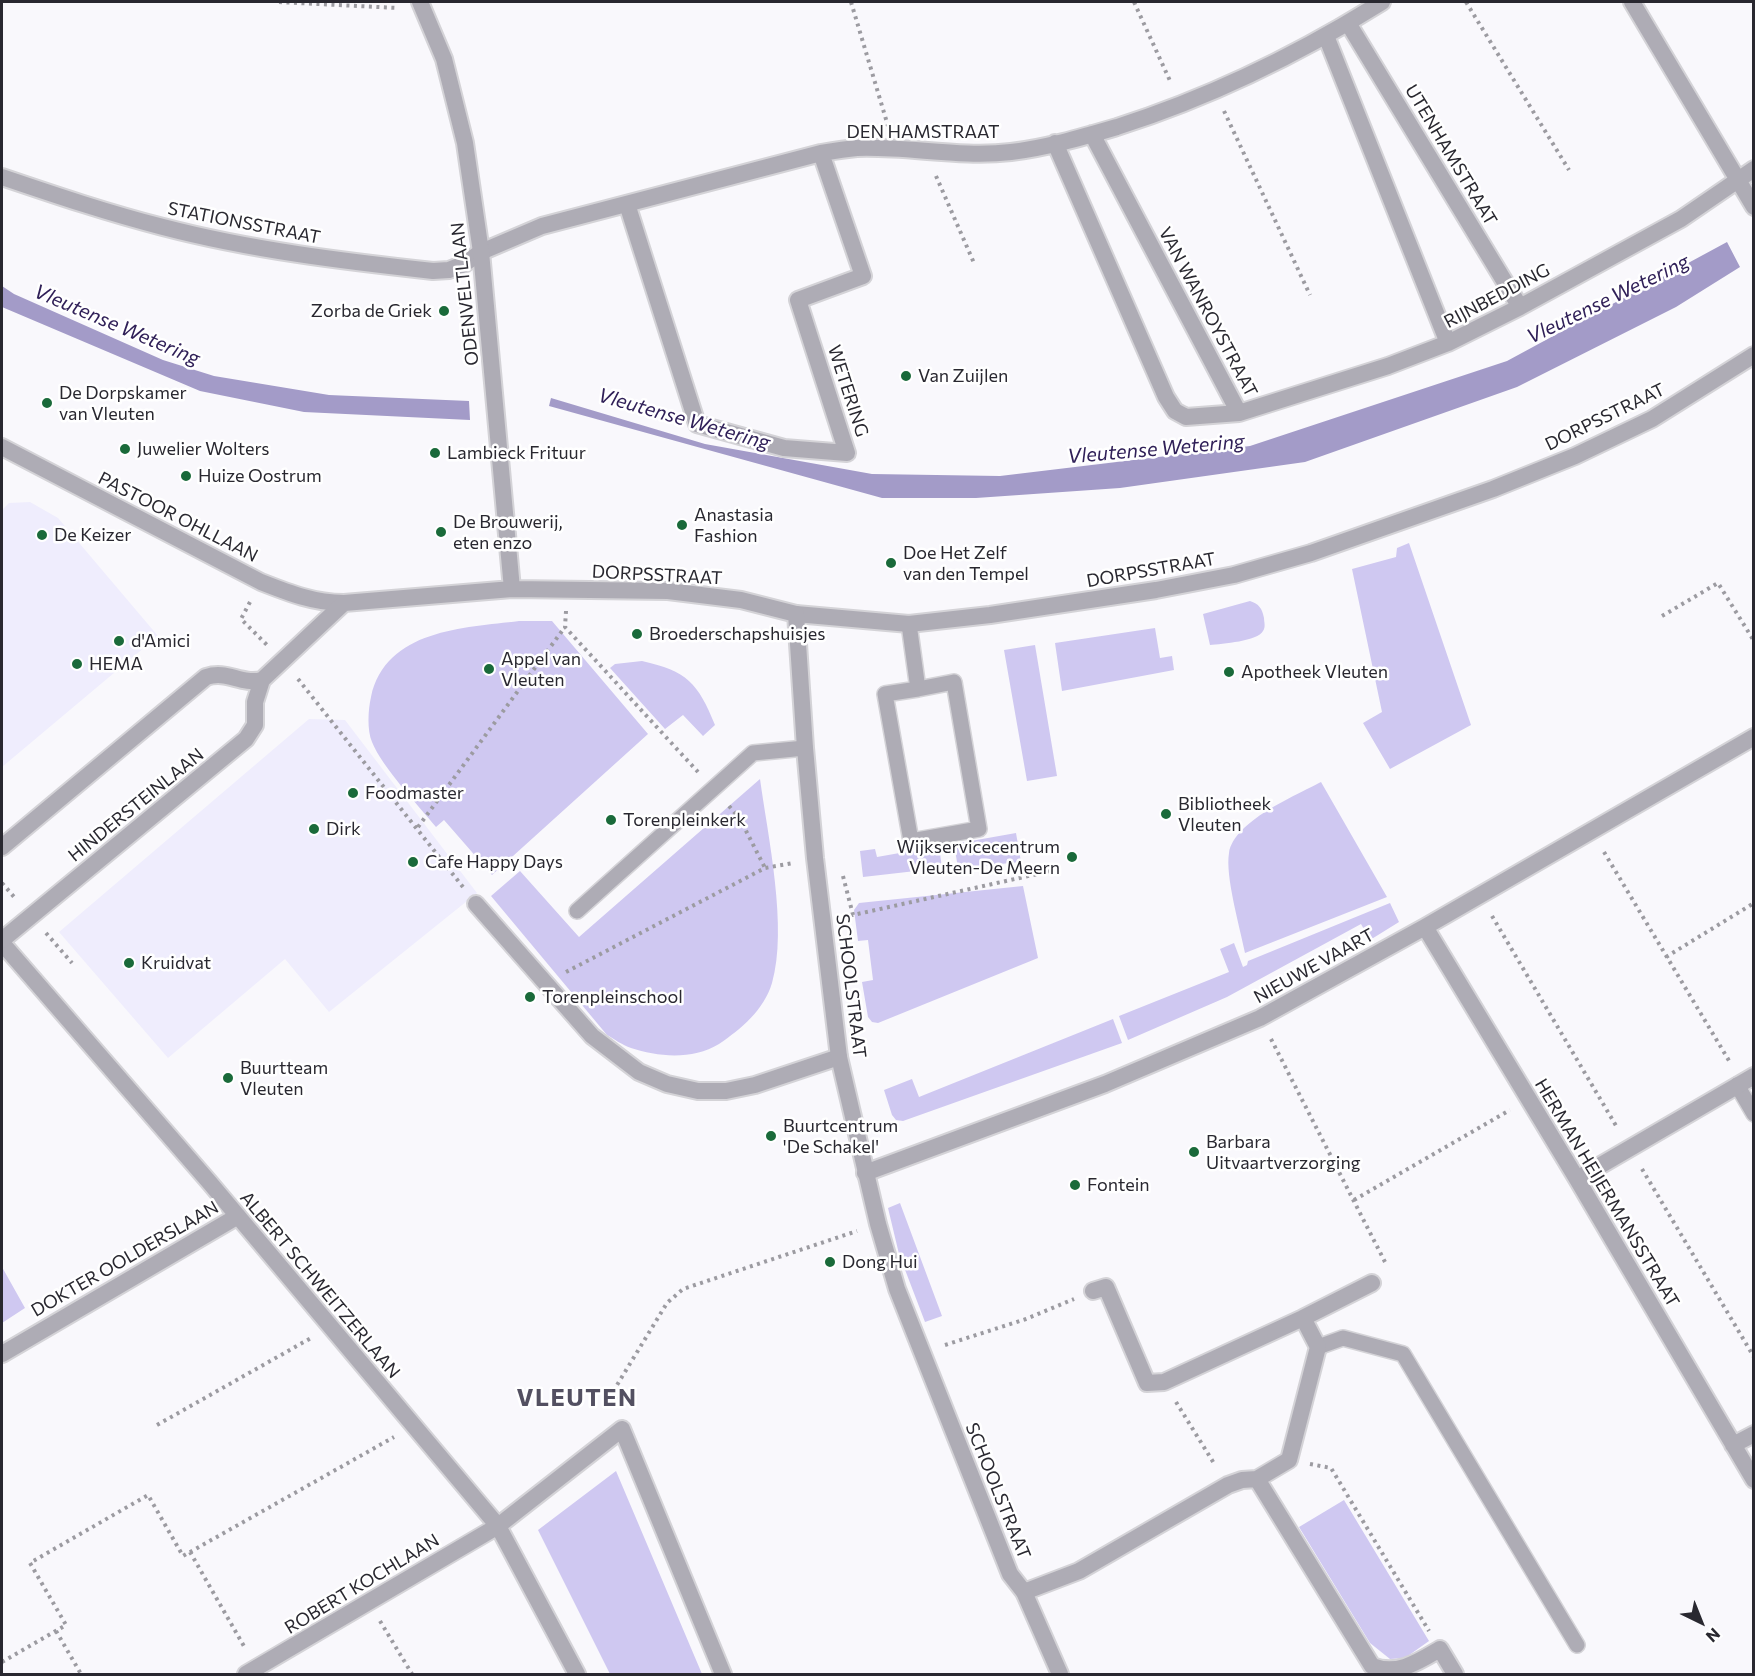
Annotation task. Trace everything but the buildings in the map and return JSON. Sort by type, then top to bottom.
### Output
[{"type":"street","name":"DEN HAMSTRAAT","points":[[481,252],[542,226],[821,153],[857,148],[980,153],[1011,152],[1092,134],[1182,105],[1215,91],[1326,36],[1383,2]]},
{"type":"street","points":[[1632,2],[1754,207]]},
{"type":"street","name":"ODENVELTLAAN","points":[[421,6],[444,59],[465,143],[481,252],[512,589]]},
{"type":"street","name":"UTENHAMSTRAAT","points":[[1348,23],[1520,307]]},
{"type":"street","points":[[1326,36],[1448,343]]},
{"type":"street","name":"VAN WANROYSTRAAT","points":[[1055,144],[1166,397],[1175,411],[1186,417],[1239,413],[1092,134]]},
{"type":"street","name":"WETERING","points":[[627,204],[697,424],[784,448],[848,453],[798,300],[863,276],[821,153]]},
{"type":"street","name":"RIJNBEDDING","points":[[1239,413],[1388,366],[1448,343],[1520,307],[1681,219],[1754,169]]},
{"type":"street","name":"STATIONSSTRAAT","points":[[2,177],[75,202],[163,227],[256,247],[333,260],[433,271],[449,270],[464,264],[481,252]]},
{"type":"street","name":"DORPSSTRAAT","points":[[512,589],[668,591],[741,600],[796,614],[909,624],[990,615],[1156,590],[1234,575],[1311,553],[1493,489],[1575,456],[1652,419],[1754,356]]},
{"type":"street","name":"PASTOOR OHLLAAN","points":[[2,447],[261,582],[305,599],[325,603],[344,603]]},
{"type":"street","points":[[2,846],[206,677],[224,674],[250,683],[262,681],[344,603],[512,589]]},
{"type":"street","name":"SCHOOLSTRAAT","points":[[796,614],[805,748],[828,974],[839,1057],[865,1173],[897,1289],[921,1352],[1010,1574],[1024,1592],[1060,1674]]},
{"type":"street","name":"HINDERSTEINLAAN","points":[[2,941],[246,739],[255,725],[255,702],[262,681]]},
{"type":"street","name":"NIEUWE VAART","points":[[865,1173],[1105,1084],[1260,1018],[1425,927],[1754,736]]},
{"type":"street","points":[[476,904],[592,1036],[639,1072],[667,1084],[698,1091],[726,1091],[755,1086],[839,1057]]},
{"type":"street","name":"HERMAN HEIJERMANSSTRAAT","points":[[1425,927],[1754,1480]]},
{"type":"street","name":"ALBERT SCHWEITZERLAAN","points":[[2,941],[238,1216],[498,1526],[577,1674]]},
{"type":"street","points":[[1577,1179],[1744,1081]]},
{"type":"street","name":"DOKTER OOLDERSLAAN","points":[[2,1354],[238,1216]]},
{"type":"street","points":[[1094,1291],[1106,1287],[1156,1383],[1303,1318],[1372,1283]]},
{"type":"street","points":[[1024,1592],[1079,1571],[1228,1485],[1242,1480],[1257,1479],[1289,1460],[1318,1347],[1303,1318]]},
{"type":"street","points":[[622,1429],[723,1674]]},
{"type":"street","name":"ROBERT KOCHLAAN","points":[[251,1671],[498,1526],[622,1429]]},
{"type":"street","points":[[1733,1445],[1754,1434]]},
{"type":"street","points":[[1257,1479],[1372,1666],[1381,1672],[1398,1674],[1440,1649],[1453,1672]]},
{"type":"lane","points":[[909,624],[918,689]]},
{"type":"lane","points":[[954,682],[979,829],[911,841],[885,694],[918,689],[954,682]]},
{"type":"lane","points":[[577,911],[753,753],[805,748]]},
{"type":"lane","points":[[1744,1081],[1754,1114]]},
{"type":"lane","points":[[1318,1347],[1343,1338],[1403,1354],[1577,1645]]},
{"type":"path","points":[[279,2],[421,6]]},
{"type":"path","points":[[851,2],[895,150]]},
{"type":"path","points":[[1134,2],[1182,105]]},
{"type":"path","points":[[1466,2],[1569,170]]},
{"type":"path","points":[[1215,91],[1310,295]]},
{"type":"path","points":[[926,151],[974,263]]},
{"type":"path","points":[[261,582],[241,619],[283,661],[418,827],[476,904]]},
{"type":"path","points":[[1662,616],[1718,583],[1754,641]]},
{"type":"path","points":[[418,827],[565,627],[568,590]]},
{"type":"path","points":[[565,627],[740,819],[765,868]]},
{"type":"path","points":[[1591,831],[1666,957],[1744,1081]]},
{"type":"path","points":[[1666,957],[1754,903]]},
{"type":"path","points":[[1260,1018],[1385,1263],[1372,1283]]},
{"type":"path","points":[[1354,1200],[1529,1099]]},
{"type":"path","points":[[622,1429],[617,1385],[667,1303],[683,1289],[878,1224]]},
{"type":"path","points":[[921,1352],[1026,1319],[1094,1291]]},
{"type":"path","points":[[157,1425],[330,1327]]},
{"type":"path","points":[[1156,1383],[1228,1485]]},
{"type":"path","points":[[2,1662],[66,1625],[30,1563],[148,1496],[183,1556],[413,1426]]},
{"type":"path","points":[[1289,1460],[1331,1468],[1440,1649]]},
{"type":"path","points":[[190,1552],[251,1671]]},
{"type":"path","points":[[369,1602],[412,1674]]},
{"type":"path","points":[[56,1631],[81,1674]]},
{"type":"shaded area","points":[[1727,242],[1740,267],[1676,307],[1517,387],[1305,462],[1120,488],[976,498],[882,498],[549,406],[551,398],[705,444],[872,474],[1000,476],[1250,446],[1507,361]]},
{"type":"shaded area","points":[[2,286],[14,294],[163,360],[214,376],[329,395],[469,401],[470,420],[304,412],[200,391],[2,307]]},
{"type":"shaded area","points":[[30,502],[58,518],[158,636],[2,767],[2,510],[9,503]]},
{"type":"shaded area","points":[[1409,543],[1471,725],[1390,769],[1363,723],[1382,712],[1352,569],[1396,557],[1397,548]]},
{"type":"shaded area","points":[[1250,601],[1260,607],[1265,624],[1263,631],[1247,640],[1210,645],[1203,614]]},
{"type":"shaded area","points":[[519,621],[552,621],[648,734],[492,875],[444,820],[436,827],[392,774],[370,737],[369,708],[379,674],[393,657],[410,645],[452,630]]},
{"type":"shaded area","points":[[1155,628],[1160,658],[1172,656],[1174,670],[1062,691],[1055,643]]},
{"type":"shaded area","points":[[1035,645],[1057,776],[1027,781],[1004,650]]},
{"type":"shaded area","points":[[642,661],[670,669],[689,681],[703,699],[715,725],[703,736],[683,715],[665,729],[610,668],[615,664]]},
{"type":"shaded area","points":[[309,719],[345,720],[477,893],[329,1012],[285,959],[168,1058],[59,932]]},
{"type":"shaded area","points":[[760,779],[772,855],[778,936],[776,961],[768,993],[758,1010],[735,1032],[719,1044],[698,1053],[664,1055],[624,1045],[607,1035],[491,896],[520,871],[579,937]]},
{"type":"shaded area","points":[[1321,782],[1387,897],[1245,953],[1229,875],[1229,853],[1233,841],[1253,820]]},
{"type":"shaded area","points":[[1016,833],[1021,862],[958,868],[954,844]]},
{"type":"shaded area","points":[[939,846],[942,868],[863,877],[860,851],[875,849],[877,857]]},
{"type":"shaded area","points":[[1023,886],[1038,958],[878,1023],[872,1022],[868,1017],[862,982],[873,980],[868,940],[858,941],[854,910],[859,903]]},
{"type":"shaded area","points":[[1390,903],[1399,922],[1370,940],[1361,924],[1227,997],[1128,1040],[1119,1016],[1229,972],[1220,949],[1234,943],[1243,967],[1248,961]]},
{"type":"shaded area","points":[[1113,1019],[1122,1043],[903,1121],[896,1120],[892,1115],[884,1090],[912,1079],[919,1097]]},
{"type":"shaded area","points":[[900,1203],[942,1316],[925,1322],[899,1254],[888,1208]]},
{"type":"shaded area","points":[[2,1267],[25,1308],[2,1323]]},
{"type":"shaded area","points":[[616,1471],[702,1674],[610,1674],[538,1530]]},
{"type":"shaded area","points":[[1344,1500],[1429,1641],[1405,1658],[1390,1659],[1370,1643],[1299,1527]]},
{"type":"place","name":"Zorba de Griek","points":[[444,311]]},
{"type":"place","name":"Van Zuijlen","points":[[906,376]]},
{"type":"place","name":"De Dorpskamer van Vleuten","points":[[47,403]]},
{"type":"place","name":"Juwelier Wolters","points":[[125,449]]},
{"type":"place","name":"Lambieck Frituur","points":[[435,453]]},
{"type":"place","name":"Huize Oostrum","points":[[186,476]]},
{"type":"place","name":"Anastasia Fashion","points":[[682,525]]},
{"type":"place","name":"De Brouwerij, eten enzo","points":[[441,532]]},
{"type":"place","name":"De Keizer","points":[[42,535]]},
{"type":"place","name":"Doe Het Zelf van den Tempel","points":[[891,563]]},
{"type":"place","name":"Broederschapshuisjes","points":[[637,634]]},
{"type":"place","name":"d'Amici","points":[[119,641]]},
{"type":"place","name":"HEMA","points":[[77,664]]},
{"type":"place","name":"Appel van Vleuten","points":[[489,669]]},
{"type":"place","name":"Apotheek Vleuten","points":[[1229,672]]},
{"type":"place","name":"Foodmaster","points":[[353,793]]},
{"type":"place","name":"Bibliotheek Vleuten","points":[[1166,814]]},
{"type":"place","name":"Torenpleinkerk","points":[[611,820]]},
{"type":"place","name":"Dirk","points":[[314,829]]},
{"type":"place","name":"Wijkservicecentrum Vleuten-De Meern","points":[[1072,857]]},
{"type":"place","name":"Cafe Happy Days","points":[[413,862]]},
{"type":"place","name":"Kruidvat","points":[[129,963]]},
{"type":"place","name":"Torenpleinschool","points":[[530,997]]},
{"type":"place","name":"Buurtteam Vleuten","points":[[228,1078]]},
{"type":"place","name":"Buurtcentrum 'De Schakel'","points":[[771,1136]]},
{"type":"place","name":"Barbara Uitvaartverzorging","points":[[1194,1152]]},
{"type":"place","name":"Fontein","points":[[1075,1185]]},
{"type":"place","name":"Dong Hui","points":[[830,1262]]},
{"type":"district","name":"VLEUTEN","points":[[577,1398]]},
{"type":"water label","name":"Vleutense Wetering","points":[[1608,299]]},
{"type":"water label","name":"Vleutense Wetering","points":[[117,325]]},
{"type":"water label","name":"Vleutense Wetering","points":[[684,419]]},
{"type":"water label","name":"Vleutense Wetering","points":[[1156,449]]}]
